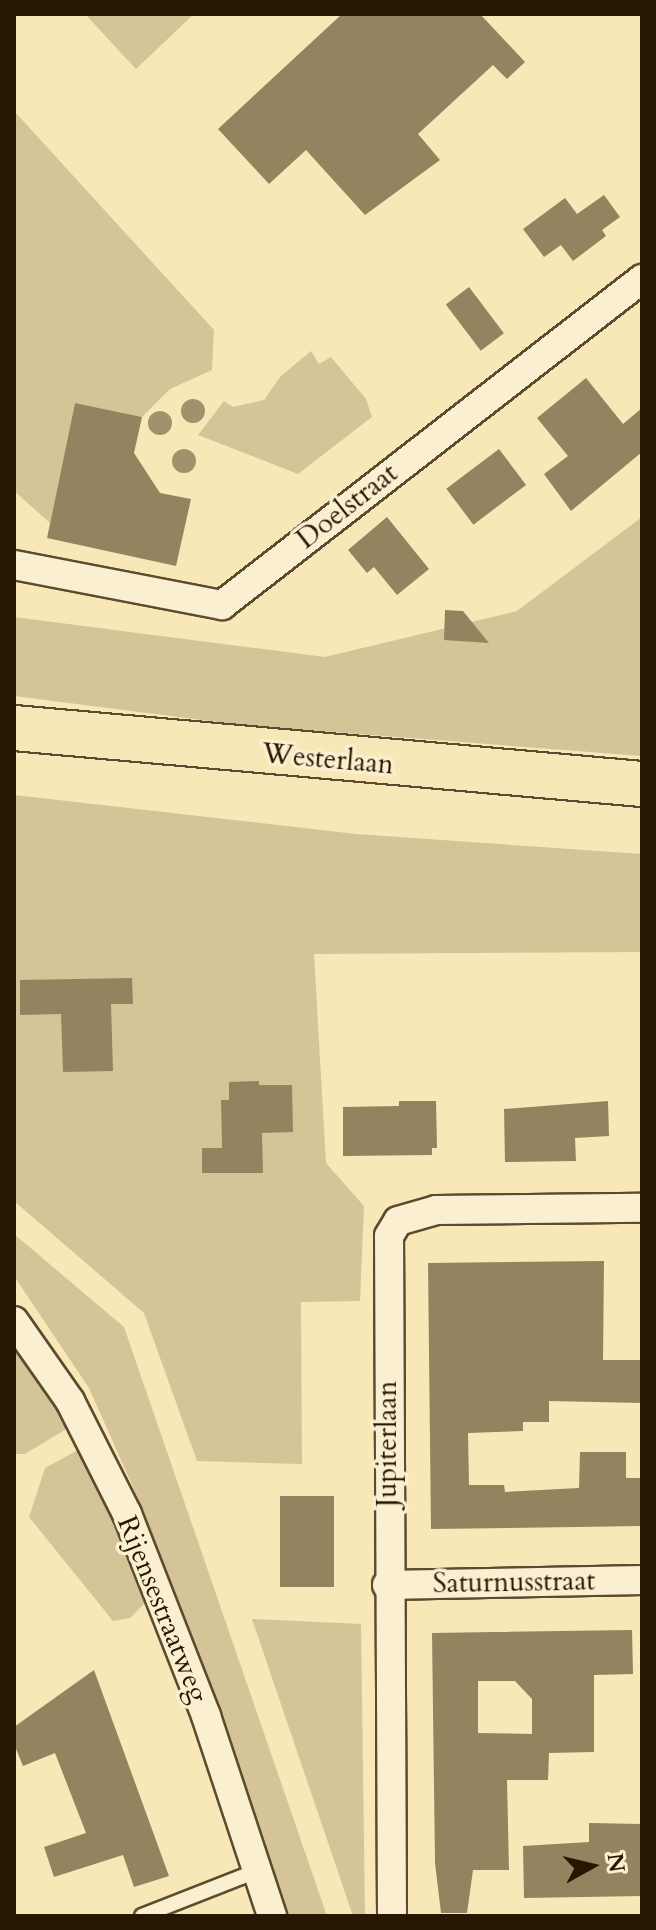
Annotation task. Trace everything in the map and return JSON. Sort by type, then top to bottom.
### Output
[{"type":"main road","name":"Westerlaan","points":[[14,728],[642,784]]},
{"type":"street","name":"Doelstraat","points":[[14,565],[222,605],[642,279]]},
{"type":"street","name":"Jupiterlaan","points":[[392,1916],[387,1585],[389,1236],[398,1221],[436,1210],[642,1208]]},
{"type":"street","name":"Rijensestraatweg","points":[[14,1321],[70,1401],[127,1514],[206,1716],[272,1916]]},
{"type":"street","name":"Saturnusstraat","points":[[387,1585],[642,1580]]},
{"type":"lane","points":[[142,1916],[257,1871]]},
{"type":"shaded area","points":[[85,14],[194,14],[136,69]]},
{"type":"shaded area","points":[[14,111],[214,330],[212,370],[170,389],[142,417],[75,403],[50,523],[14,491]]},
{"type":"shaded area","points":[[311,351],[319,364],[331,357],[366,399],[372,417],[298,474],[198,435],[224,401],[233,407],[264,400],[281,376]]},
{"type":"shaded area","points":[[642,517],[642,756],[241,725],[14,696],[14,617],[325,657],[517,611]]},
{"type":"shaded area","points":[[14,795],[356,834],[642,854],[642,952],[314,954],[326,1163],[364,1206],[360,1301],[301,1302],[302,1464],[197,1461],[144,1313],[14,1201]]},
{"type":"shaded area","points":[[14,1234],[124,1327],[327,1916],[285,1916],[140,1503],[89,1388],[14,1276]]},
{"type":"shaded area","points":[[14,1344],[68,1428],[25,1454],[14,1454]]},
{"type":"shaded area","points":[[76,1451],[82,1452],[96,1480],[146,1602],[130,1618],[113,1621],[29,1517],[45,1468]]},
{"type":"shaded area","points":[[252,1619],[361,1624],[365,1916],[353,1916]]},
{"type":"building","points":[[342,14],[480,14],[525,62],[507,79],[493,65],[418,134],[440,160],[365,215],[306,150],[269,184],[218,129]]},
{"type":"building","points":[[604,195],[620,217],[602,230],[606,236],[573,261],[561,245],[544,257],[523,229],[565,198],[577,214]]},
{"type":"building","points":[[469,287],[504,333],[481,351],[446,304]]},
{"type":"building","points":[[586,378],[623,424],[642,408],[642,452],[571,511],[544,474],[568,456],[537,418]]},
{"type":"building","points":[[75,403],[142,417],[134,453],[160,493],[191,499],[176,566],[47,538]]},
{"type":"building","points":[[499,449],[526,485],[473,525],[446,489]]},
{"type":"building","points":[[387,517],[429,569],[397,595],[374,567],[367,573],[348,550]]},
{"type":"building","points":[[445,610],[463,611],[489,643],[444,640]]},
{"type":"building","points":[[132,978],[133,1004],[111,1004],[113,1071],[63,1072],[61,1014],[20,1015],[20,980]]},
{"type":"building","points":[[259,1081],[259,1085],[292,1085],[293,1132],[262,1133],[263,1173],[202,1173],[202,1148],[222,1148],[221,1100],[229,1100],[229,1082]]},
{"type":"building","points":[[399,1101],[436,1101],[437,1148],[432,1148],[432,1155],[343,1156],[343,1107],[399,1106]]},
{"type":"building","points":[[608,1101],[609,1136],[575,1138],[576,1161],[505,1162],[504,1109]]},
{"type":"building","points":[[604,1261],[603,1360],[642,1360],[642,1403],[549,1401],[549,1422],[523,1422],[523,1431],[468,1433],[469,1485],[504,1485],[505,1492],[579,1488],[580,1452],[626,1452],[626,1478],[642,1478],[642,1526],[431,1529],[428,1263]]},
{"type":"building","points":[[280,1496],[334,1496],[334,1587],[280,1587]]},
{"type":"building","points":[[632,1630],[633,1674],[594,1675],[594,1752],[549,1753],[548,1780],[507,1780],[509,1870],[473,1870],[467,1913],[441,1913],[435,1863],[432,1633]],"holes":[[[478,1681],[515,1681],[532,1699],[532,1734],[478,1733]]]},
{"type":"building","points":[[94,1670],[169,1876],[134,1887],[123,1855],[54,1877],[44,1847],[86,1833],[55,1753],[23,1766],[14,1744],[14,1727]]},
{"type":"building","points":[[589,1823],[642,1824],[642,1896],[524,1898],[523,1846],[589,1842]]}]
